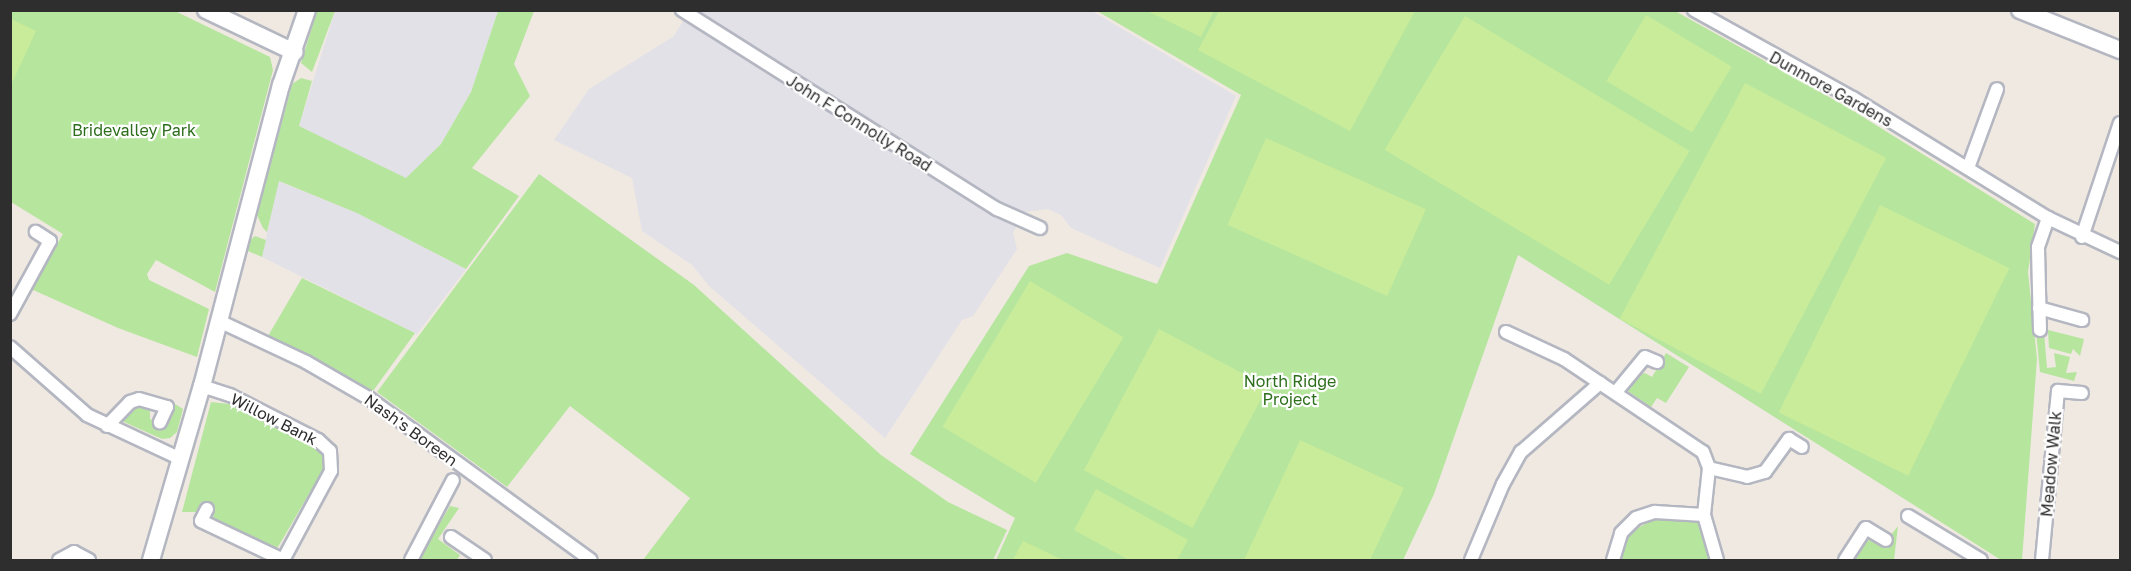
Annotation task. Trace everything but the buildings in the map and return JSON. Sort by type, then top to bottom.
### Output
[{"type":"street","points":[[206,10],[294,52]]},
{"type":"street","points":[[151,561],[202,386],[281,85],[307,10]]},
{"type":"street","name":"John F Connolly Road","points":[[682,10],[997,209],[1040,228]]},
{"type":"street","name":"Dunmore Gardens","points":[[1694,10],[1853,98],[2048,218],[2082,237],[2121,252]]},
{"type":"street","points":[[2020,10],[2121,50]]},
{"type":"street","points":[[1968,168],[1997,89]]},
{"type":"street","points":[[2082,237],[2121,123]]},
{"type":"street","points":[[2040,330],[2038,243],[2048,218]]},
{"type":"street","points":[[10,314],[50,241],[36,232]]},
{"type":"street","points":[[2039,308],[2082,320]]},
{"type":"street","name":"Nash's Boreen","points":[[219,321],[306,362],[370,399],[591,561]]},
{"type":"street","points":[[1506,332],[1559,356],[1698,447],[1709,468],[1704,515],[1717,561]]},
{"type":"street","points":[[10,347],[67,400],[107,426],[181,459]]},
{"type":"street","points":[[1616,392],[1645,357],[1657,362]]},
{"type":"street","points":[[1471,561],[1503,484],[1521,453],[1600,383]]},
{"type":"street","name":"Willow Bank","points":[[202,386],[230,395],[318,440],[330,451],[331,471],[283,561],[201,520],[207,509]]},
{"type":"street","name":"Meadow Walk","points":[[2042,561],[2058,391],[2082,393]]},
{"type":"street","points":[[107,426],[130,402],[139,399],[166,407],[160,422]]},
{"type":"street","points":[[1709,468],[1747,477],[1765,472],[1789,439],[1802,447]]},
{"type":"street","points":[[411,561],[453,480]]},
{"type":"street","points":[[1613,561],[1621,533],[1636,518],[1655,512],[1704,515]]},
{"type":"street","points":[[1908,516],[1981,561]]},
{"type":"street","points":[[1845,561],[1866,528],[1887,540]]},
{"type":"street","points":[[451,537],[469,556],[485,561]]},
{"type":"street","points":[[59,561],[74,552],[89,561]]},
{"type":"shaded area","points":[[335,11],[498,11],[471,92],[441,144],[406,179],[299,126]]},
{"type":"shaded area","points":[[689,11],[1092,11],[1236,96],[1160,268],[1071,228],[1061,215],[1048,209],[1025,212],[1013,233],[1017,249],[973,316],[962,320],[885,438],[709,286],[692,265],[642,231],[632,178],[554,140],[589,89],[674,36]]},
{"type":"shaded area","points":[[278,181],[357,213],[466,269],[417,334],[262,257]]},
{"type":"green space","name":"Bridevalley Park","points":[[10,11],[175,11],[270,57],[273,70],[215,292],[156,260],[147,274],[149,280],[209,309],[197,357],[118,328],[31,289],[63,234],[11,202]]},
{"type":"green space","points":[[317,11],[335,11],[312,72],[301,63]]},
{"type":"green space","points":[[498,11],[534,11],[514,64],[530,96],[472,168],[519,196],[466,269],[357,213],[279,181],[267,232],[263,228],[257,215],[292,84],[301,78],[312,81],[299,126],[406,178],[441,144],[471,92]]},
{"type":"green space","name":"North Ridge Project","points":[[1097,11],[1675,11],[1847,107],[2035,224],[2028,272],[2037,359],[2022,560],[2001,560],[1518,255],[1434,494],[1403,560],[996,560],[1015,518],[910,454],[1029,266],[1067,253],[1157,284],[1241,95]]},
{"type":"green space","points":[[1147,11],[1214,11],[1201,37]]},
{"type":"green space","points":[[1219,11],[1415,11],[1350,131],[1198,50]]},
{"type":"green space","points":[[1646,15],[1732,67],[1692,133],[1606,81]]},
{"type":"green space","points":[[1465,16],[1690,151],[1609,285],[1385,150]]},
{"type":"green space","points":[[11,19],[36,31],[11,85]]},
{"type":"green space","points":[[1745,83],[1886,158],[1761,394],[1620,319]]},
{"type":"green space","points":[[1266,138],[1426,209],[1387,296],[1227,225]]},
{"type":"green space","points":[[539,174],[694,285],[881,455],[948,502],[1007,530],[993,560],[643,560],[690,498],[570,406],[507,487],[377,392]]},
{"type":"green space","points":[[1880,205],[2009,268],[1908,476],[1779,413]]},
{"type":"green space","points":[[255,236],[266,240],[262,257],[248,251],[249,241]]},
{"type":"green space","points":[[302,278],[415,333],[373,391],[268,336]]},
{"type":"green space","points":[[1030,281],[1123,337],[1036,483],[942,427]]},
{"type":"green space","points":[[1159,329],[1268,387],[1192,528],[1084,470]]},
{"type":"green space","points":[[2048,330],[2084,339],[2080,356],[2073,349],[2071,354],[2049,348]]},
{"type":"green space","points":[[2036,332],[2044,332],[2047,368],[2056,367],[2054,353],[2070,357],[2066,373],[2077,372],[2074,381],[2040,372]]},
{"type":"green space","points":[[1666,353],[1689,367],[1666,403],[1657,398],[1651,407],[1625,389],[1633,376],[1645,373],[1652,377]]},
{"type":"green space","points":[[211,402],[229,404],[257,416],[323,452],[323,470],[278,547],[274,549],[216,522],[213,519],[214,509],[201,502],[197,512],[182,512]]},
{"type":"green space","points":[[175,404],[183,409],[177,432],[170,438],[162,439],[124,422],[124,416],[135,406],[143,405],[150,410],[150,419],[167,426]]},
{"type":"green space","points":[[1300,440],[1404,488],[1370,560],[1244,560]]},
{"type":"green space","points":[[1096,489],[1188,540],[1177,560],[1129,560],[1074,530]]},
{"type":"green space","points":[[450,506],[459,508],[438,539],[460,555],[457,560],[418,560]]},
{"type":"green space","points":[[1654,519],[1698,519],[1711,560],[1619,560],[1629,533]]},
{"type":"green space","points":[[1898,526],[1894,560],[1851,560],[1865,539],[1883,545]]},
{"type":"green space","points":[[1023,541],[1063,560],[1013,560]]}]
